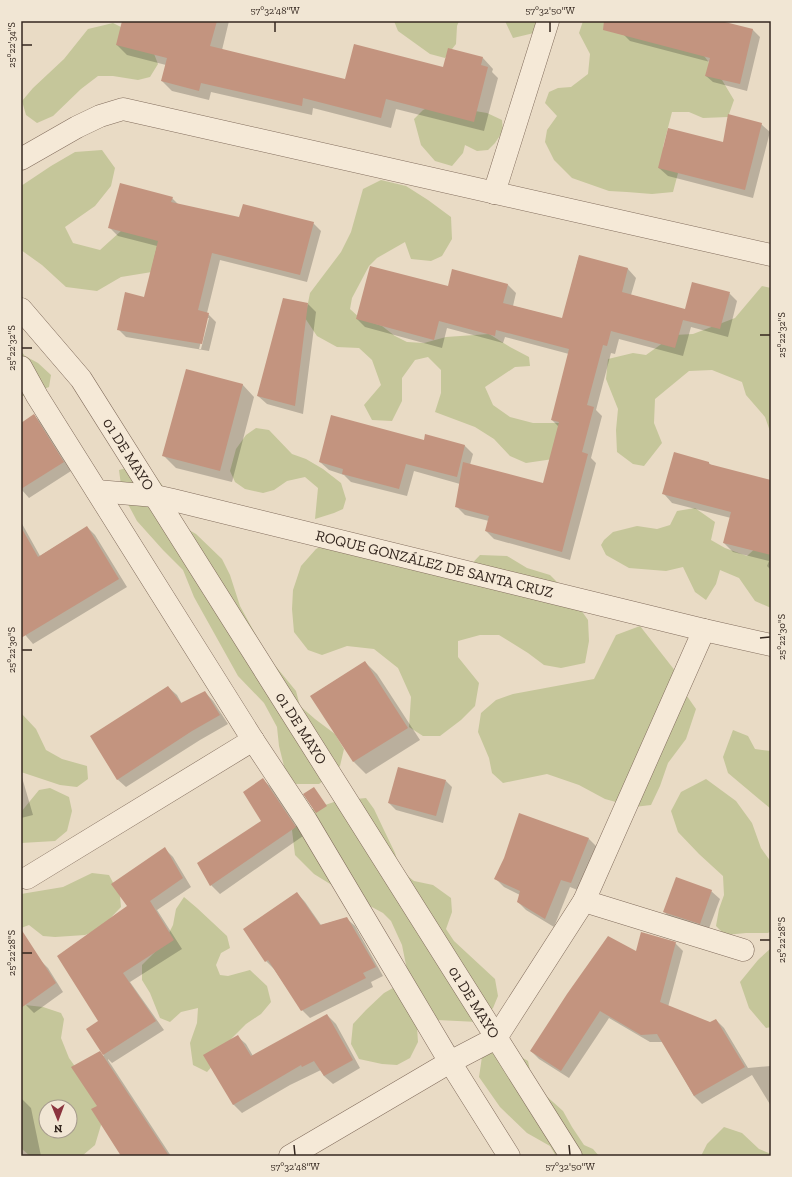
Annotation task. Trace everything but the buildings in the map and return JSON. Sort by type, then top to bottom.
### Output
[{"type":"street","points":[[494,193],[548,21]]},
{"type":"street","points":[[21,158],[77,127],[100,116],[123,109],[771,255]]},
{"type":"street","name":"01 DE MAYO","points":[[21,309],[81,379],[571,1156]]},
{"type":"street","points":[[21,367],[37,396],[253,740],[306,820],[450,1062],[509,1156]]},
{"type":"street","name":"ROQUE GONZÁLEZ DE SANTA CRUZ","points":[[97,491],[155,496],[771,645]]},
{"type":"street","points":[[290,1156],[450,1062],[496,1038],[584,901],[704,630]]},
{"type":"street","points":[[27,878],[253,740]]},
{"type":"street","points":[[584,901],[743,950]]},
{"type":"green space","points":[[394,21],[459,21],[457,26],[456,44],[445,58],[430,54],[398,31]]},
{"type":"green space","points":[[505,21],[537,21],[534,33],[513,38]]},
{"type":"green space","points":[[583,21],[643,21],[696,45],[722,80],[734,100],[728,117],[703,118],[689,112],[672,112],[663,147],[678,173],[673,192],[652,194],[609,191],[572,178],[554,160],[545,142],[547,130],[557,116],[545,103],[549,92],[558,88],[571,87],[588,74],[590,54],[579,33]]},
{"type":"green space","points":[[113,23],[133,33],[151,46],[158,64],[150,77],[138,80],[113,76],[98,76],[81,89],[53,116],[37,123],[26,115],[22,101],[33,88],[64,59],[88,29]]},
{"type":"green space","points":[[437,104],[487,113],[502,120],[503,131],[488,150],[477,151],[465,145],[463,153],[452,166],[435,161],[421,145],[414,119],[423,110]]},
{"type":"green space","points":[[102,150],[115,168],[111,186],[95,206],[65,227],[73,243],[100,250],[121,231],[148,222],[168,240],[158,271],[121,277],[97,291],[66,287],[42,265],[21,250],[21,186],[75,152]]},
{"type":"green space","points":[[381,180],[406,186],[451,217],[452,239],[442,256],[431,261],[411,259],[405,242],[377,258],[369,266],[352,298],[350,309],[361,319],[382,326],[395,336],[407,342],[424,343],[446,337],[489,334],[529,357],[530,366],[515,367],[485,387],[493,405],[510,417],[533,423],[559,423],[560,458],[526,463],[510,456],[494,439],[475,427],[435,412],[441,393],[441,370],[428,357],[415,360],[402,378],[402,401],[392,421],[372,420],[364,405],[381,385],[372,360],[359,348],[337,347],[317,336],[305,318],[310,293],[341,252],[351,232],[363,189]]},
{"type":"green space","points":[[762,286],[771,288],[771,434],[765,417],[746,395],[742,382],[712,370],[689,371],[655,399],[654,423],[662,443],[644,466],[633,464],[617,452],[616,430],[618,409],[606,379],[608,359],[633,353],[646,355],[674,335],[693,334],[735,318]]},
{"type":"green space","points":[[21,351],[25,356],[38,363],[51,375],[49,387],[25,396],[21,396]]},
{"type":"green space","points":[[256,428],[269,430],[292,454],[306,459],[323,469],[341,483],[346,499],[343,509],[315,519],[318,488],[305,477],[287,481],[274,490],[263,493],[245,489],[235,482],[230,471],[236,449],[246,435]]},
{"type":"green space","points":[[136,465],[154,474],[173,500],[189,530],[196,534],[222,559],[230,575],[240,606],[268,657],[296,691],[300,706],[335,734],[344,749],[340,766],[319,784],[296,784],[285,770],[279,746],[277,727],[264,703],[238,676],[194,597],[183,570],[137,521],[122,493],[119,470]]},
{"type":"green space","points":[[695,508],[715,522],[711,540],[725,548],[747,556],[761,543],[771,553],[771,608],[755,601],[739,578],[720,570],[716,584],[706,600],[695,592],[683,567],[666,571],[629,568],[606,555],[601,545],[613,532],[637,526],[657,529],[670,525],[677,511]]},
{"type":"green space","points":[[335,539],[461,575],[480,555],[507,556],[527,568],[550,575],[572,597],[588,620],[589,641],[585,663],[561,668],[544,665],[499,635],[480,635],[458,641],[458,657],[479,683],[475,706],[461,720],[440,736],[423,736],[409,727],[411,697],[398,668],[374,649],[347,646],[322,655],[308,650],[294,632],[292,609],[293,590],[301,566],[316,549]]},
{"type":"green space","points":[[640,626],[676,672],[680,686],[696,709],[686,739],[668,763],[660,786],[651,805],[634,807],[605,799],[579,785],[547,774],[503,783],[492,773],[489,758],[478,732],[481,713],[496,700],[513,694],[594,679],[616,635]]},
{"type":"green space","points":[[21,713],[36,729],[46,750],[62,759],[87,766],[88,779],[77,787],[60,785],[21,772]]},
{"type":"green space","points":[[733,730],[748,736],[755,749],[771,751],[771,809],[728,773],[723,757]]},
{"type":"green space","points":[[706,779],[736,801],[752,823],[761,848],[771,862],[771,931],[768,933],[725,935],[716,926],[719,909],[724,895],[723,876],[678,832],[671,811],[681,792]]},
{"type":"green space","points":[[50,788],[69,797],[72,811],[67,831],[55,841],[21,843],[21,812],[39,790]]},
{"type":"green space","points":[[366,798],[374,809],[395,853],[400,870],[414,881],[433,885],[451,898],[452,912],[446,929],[454,941],[495,979],[498,996],[493,1008],[478,1022],[437,1020],[417,1027],[418,1042],[410,1058],[397,1065],[382,1064],[359,1059],[351,1044],[353,1024],[384,993],[409,979],[402,945],[391,921],[383,913],[314,874],[295,855],[292,830],[310,810],[337,801]]},
{"type":"green space","points":[[92,873],[109,875],[120,896],[121,907],[100,929],[85,935],[55,937],[43,936],[29,925],[21,928],[21,894],[63,887]]},
{"type":"green space","points":[[184,897],[227,936],[230,948],[221,953],[216,965],[220,975],[228,976],[250,970],[267,986],[271,1002],[261,1014],[246,1024],[232,1038],[222,1055],[207,1072],[193,1065],[190,1043],[197,1023],[198,1008],[181,1012],[170,1022],[160,1018],[150,993],[142,980],[142,965],[164,943],[173,925],[176,909]]},
{"type":"green space","points":[[771,948],[771,1027],[766,1028],[749,1008],[740,982],[758,960]]},
{"type":"green space","points":[[21,1000],[25,1005],[43,1007],[61,1013],[64,1019],[61,1038],[69,1058],[98,1099],[101,1125],[95,1145],[82,1156],[30,1156],[22,1149]]},
{"type":"green space","points":[[501,1045],[528,1061],[533,1084],[563,1111],[584,1145],[593,1149],[599,1156],[556,1156],[550,1146],[527,1133],[500,1107],[479,1077],[483,1050]]},
{"type":"green space","points":[[724,1127],[742,1133],[759,1149],[771,1154],[771,1156],[701,1156],[707,1144]]}]
